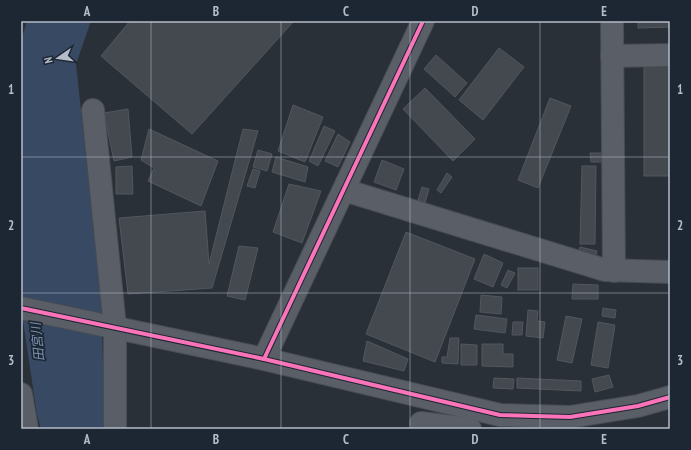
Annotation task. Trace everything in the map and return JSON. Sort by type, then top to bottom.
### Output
[{"type":"street","points":[[264,359],[423,21]]},
{"type":"street","points":[[612,21],[614,271]]},
{"type":"street","points":[[612,56],[670,55]]},
{"type":"street","points":[[93,110],[115,327],[115,426]]},
{"type":"street","points":[[344,190],[605,270],[670,272]]},
{"type":"street","points":[[21,308],[264,359],[422,396],[469,422]]},
{"type":"street","points":[[21,394],[27,429]]},
{"type":"street","points":[[422,396],[420,426],[469,422],[500,415],[570,417],[579,422],[670,396]]},
{"type":"water","name":"田宮川","points":[[27,21],[91,21],[76,64],[101,297],[105,429],[41,429],[37,415],[21,307],[21,41]]},
{"type":"building","points":[[130,21],[294,21],[192,134],[101,56]]},
{"type":"building","points":[[638,21],[670,21],[670,27],[638,28]]},
{"type":"building","points":[[499,48],[524,67],[483,120],[459,100]]},
{"type":"building","points":[[436,55],[467,83],[455,97],[424,69]]},
{"type":"building","points":[[644,63],[670,64],[670,176],[644,176]]},
{"type":"building","points":[[425,88],[475,139],[453,161],[403,109]]},
{"type":"building","points":[[550,98],[571,106],[538,188],[518,180]]},
{"type":"building","points":[[293,105],[323,117],[305,162],[278,151]]},
{"type":"building","points":[[128,109],[132,157],[114,161],[104,113]]},
{"type":"building","points":[[324,126],[335,131],[318,166],[309,161]]},
{"type":"building","points":[[149,129],[218,161],[201,206],[148,181],[154,168],[141,160]]},
{"type":"building","points":[[243,129],[258,131],[212,288],[128,294],[119,218],[205,211],[209,264]]},
{"type":"building","points":[[338,134],[350,142],[338,167],[325,161]]},
{"type":"building","points":[[258,150],[272,154],[267,171],[253,167]]},
{"type":"building","points":[[590,153],[602,153],[602,162],[591,162]]},
{"type":"building","points":[[276,157],[308,167],[305,182],[272,172]]},
{"type":"building","points":[[382,160],[404,169],[396,190],[374,182]]},
{"type":"building","points":[[132,166],[133,194],[116,194],[116,167]]},
{"type":"building","points":[[582,166],[596,166],[595,244],[580,244]]},
{"type":"building","points":[[253,169],[260,171],[255,188],[247,186]]},
{"type":"building","points":[[447,173],[452,177],[441,193],[437,190]]},
{"type":"building","points":[[289,184],[321,191],[302,243],[273,232]]},
{"type":"building","points":[[422,187],[429,189],[425,203],[418,200]]},
{"type":"building","points":[[406,232],[475,259],[435,362],[366,334]]},
{"type":"building","points":[[239,246],[258,248],[245,300],[227,296]]},
{"type":"building","points":[[580,247],[597,251],[595,259],[578,254]]},
{"type":"building","points":[[484,254],[503,263],[493,287],[474,279]]},
{"type":"building","points":[[518,268],[538,268],[538,290],[518,290]]},
{"type":"building","points":[[508,270],[515,273],[507,288],[501,285]]},
{"type":"building","points":[[573,284],[598,285],[598,299],[572,299]]},
{"type":"building","points":[[481,295],[502,297],[501,314],[480,312]]},
{"type":"building","points":[[603,308],[616,310],[615,318],[602,316]]},
{"type":"building","points":[[528,310],[538,311],[537,321],[545,322],[543,338],[526,336]]},
{"type":"building","points":[[476,315],[507,319],[505,333],[474,329]]},
{"type":"building","points":[[566,316],[582,319],[572,363],[557,360]]},
{"type":"building","points":[[513,322],[523,322],[522,335],[512,335]]},
{"type":"building","points":[[598,322],[615,325],[608,368],[591,365]]},
{"type":"building","points":[[450,338],[459,338],[458,364],[442,363],[442,357],[447,357]]},
{"type":"building","points":[[367,341],[408,359],[404,371],[363,361]]},
{"type":"building","points":[[461,344],[477,345],[477,365],[461,365]]},
{"type":"building","points":[[482,344],[503,344],[503,354],[513,354],[513,367],[482,366]]},
{"type":"building","points":[[609,375],[613,387],[595,392],[592,379]]},
{"type":"building","points":[[494,378],[514,379],[513,389],[493,388]]},
{"type":"building","points":[[517,378],[581,381],[581,391],[517,388]]},
{"type":"cycle path","points":[[264,359],[423,21]]},
{"type":"cycle path","points":[[21,308],[264,359],[500,415],[570,417],[638,406],[670,397]]}]
